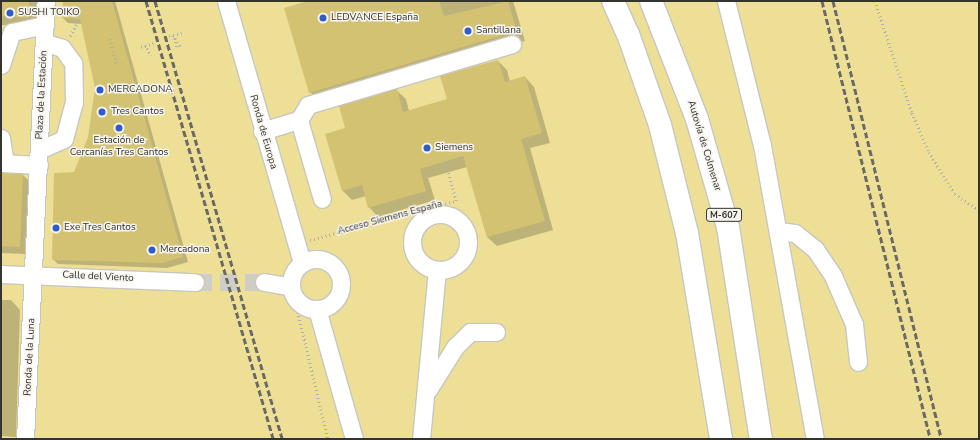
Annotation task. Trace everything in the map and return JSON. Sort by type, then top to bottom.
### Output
[{"type":"highway","points":[[613,1],[660,125],[688,233],[721,439]]},
{"type":"highway","name":"Autovía de Colmenar","points":[[651,1],[697,119],[728,227],[761,439]]},
{"type":"highway","points":[[716,439],[717,411]]},
{"type":"street","name":"Plaza de la Estación","points":[[34,275],[46,1]]},
{"type":"street","name":"Ronda de Europa","points":[[226,1],[262,131],[302,263]]},
{"type":"street","points":[[726,1],[746,77],[780,231],[815,439]]},
{"type":"street","points":[[1,65],[12,32],[45,25]]},
{"type":"street","points":[[1,138],[3,163],[39,157],[64,140],[72,122],[73,63],[62,48],[44,42]]},
{"type":"street","points":[[262,131],[299,120],[308,105],[512,44]]},
{"type":"street","points":[[299,120],[322,199]]},
{"type":"street","points":[[438,210],[461,224],[468,244],[465,256],[455,266],[437,270],[417,258],[412,247],[413,234],[420,223],[438,210]]},
{"type":"street","points":[[780,231],[795,233],[815,249],[833,276],[854,324],[858,362]]},
{"type":"street","points":[[326,261],[338,272],[338,296],[317,309],[303,305],[291,287],[293,273],[302,263],[326,261]]},
{"type":"street","points":[[421,439],[437,270]]},
{"type":"street","name":"Calle del Viento","points":[[1,274],[195,282]]},
{"type":"street","name":"Ronda de la Luna","points":[[25,439],[34,275]]},
{"type":"street","points":[[264,282],[291,287]]},
{"type":"street","points":[[317,309],[354,439]]},
{"type":"street","points":[[425,395],[455,347],[470,332],[496,332]]},
{"type":"path","points":[[875,1],[912,112],[929,152],[955,194],[979,210]]},
{"type":"path","points":[[62,48],[80,19]]},
{"type":"path","points":[[169,36],[182,32]]},
{"type":"path","points":[[173,35],[181,47]]},
{"type":"path","points":[[173,35],[177,48]]},
{"type":"path","points":[[110,39],[117,65]]},
{"type":"path","points":[[141,47],[153,43]]},
{"type":"path","points":[[145,45],[150,55]]},
{"type":"path","name":"Acceso Siemens España","points":[[292,231],[304,228],[309,240],[438,210],[456,201],[445,161]]},
{"type":"path","points":[[298,312],[328,439]]},
{"type":"shaded area","points":[[1,1],[979,1],[979,439],[1,439]]},
{"type":"building","points":[[1,1],[29,1],[28,18],[1,16]]},
{"type":"building","name":"Estación de Cercanías Tres Cantos","points":[[63,1],[112,1],[183,257],[162,263],[52,260],[54,173],[74,172],[88,137],[95,88],[80,19],[62,18]]},
{"type":"building","points":[[308,1],[439,1],[444,16],[508,1],[517,31],[309,93],[284,8]]},
{"type":"building","name":"Siemens","points":[[498,60],[505,82],[525,76],[542,133],[521,139],[545,221],[487,237],[463,156],[420,169],[426,191],[368,208],[362,185],[342,191],[325,134],[345,128],[339,106],[397,89],[403,112],[447,99],[440,76]]},
{"type":"building","points":[[1,173],[23,174],[20,247],[1,246]]},
{"type":"tunnel","points":[[195,282],[264,282]]},
{"type":"railway","points":[[146,1],[273,439]]},
{"type":"railway","points":[[155,1],[282,439]]},
{"type":"railway","points":[[822,1],[930,439]]},
{"type":"railway","points":[[833,1],[941,439]]},
{"type":"place","name":"SUSHI TOIKO","points":[[10,13]]},
{"type":"place","name":"LEDVANCE España","points":[[323,18]]},
{"type":"place","name":"Santillana","points":[[468,31]]},
{"type":"place","name":"MERCADONA","points":[[100,90]]},
{"type":"place","name":"Tres Cantos","points":[[102,112]]},
{"type":"place","name":"Estación de Cercanías Tres Cantos","points":[[119,128]]},
{"type":"place","name":"Siemens","points":[[427,148]]},
{"type":"place","name":"Exe Tres Cantos","points":[[56,228]]},
{"type":"place","name":"Mercadona","points":[[152,250]]}]
